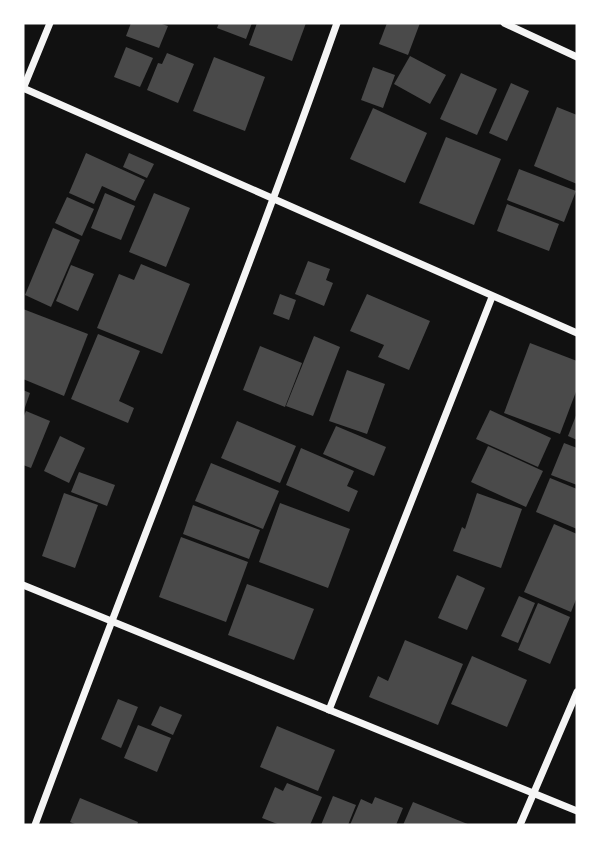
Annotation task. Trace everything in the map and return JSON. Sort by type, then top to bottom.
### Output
[{"type":"street","points":[[50,23],[23,89],[577,333]]},
{"type":"street","points":[[35,825],[110,622],[275,199],[337,23]]},
{"type":"street","points":[[503,23],[577,57]]},
{"type":"street","points":[[329,710],[492,297]]},
{"type":"street","points":[[23,585],[577,811]]},
{"type":"street","points":[[520,825],[577,692]]},
{"type":"building","points":[[131,23],[159,23],[168,26],[159,48],[126,36]]},
{"type":"building","points":[[219,23],[252,23],[246,39],[217,28]]},
{"type":"building","points":[[257,23],[306,23],[292,61],[249,45]]},
{"type":"building","points":[[387,23],[420,23],[408,55],[379,44]]},
{"type":"building","points":[[126,47],[153,58],[140,87],[114,77]]},
{"type":"building","points":[[167,53],[194,64],[178,103],[147,90],[158,63],[162,64]]},
{"type":"building","points":[[410,56],[446,75],[430,104],[394,84]]},
{"type":"building","points":[[214,57],[265,77],[245,131],[193,111]]},
{"type":"building","points":[[373,67],[395,75],[383,108],[361,100]]},
{"type":"building","points":[[461,73],[497,89],[477,135],[440,119]]},
{"type":"building","points":[[511,83],[529,91],[507,141],[489,133]]},
{"type":"building","points":[[557,107],[577,115],[577,184],[534,166]]},
{"type":"building","points":[[373,108],[427,133],[405,183],[350,159]]},
{"type":"building","points":[[446,137],[501,159],[474,225],[419,203]]},
{"type":"building","points":[[86,153],[145,180],[135,201],[102,186],[94,204],[69,193]]},
{"type":"building","points":[[129,153],[154,164],[147,178],[123,167]]},
{"type":"building","points":[[519,169],[576,191],[564,222],[507,200]]},
{"type":"building","points":[[105,193],[135,206],[121,240],[91,228]]},
{"type":"building","points":[[154,193],[190,208],[166,267],[129,252]]},
{"type":"building","points":[[67,197],[94,209],[82,236],[55,223]]},
{"type":"building","points":[[507,204],[559,224],[549,251],[497,231]]},
{"type":"building","points":[[53,228],[80,240],[51,307],[25,295]]},
{"type":"building","points":[[308,261],[330,269],[326,280],[333,283],[324,306],[295,294]]},
{"type":"building","points":[[141,264],[190,284],[162,354],[97,328],[119,274],[134,280]]},
{"type":"building","points":[[71,265],[94,274],[78,311],[56,301]]},
{"type":"building","points":[[280,294],[296,300],[289,320],[273,314]]},
{"type":"building","points":[[367,294],[430,321],[409,370],[378,357],[384,345],[350,331]]},
{"type":"building","points":[[23,309],[88,334],[64,396],[23,379]]},
{"type":"building","points":[[98,334],[140,351],[119,401],[134,408],[128,423],[71,399]]},
{"type":"building","points":[[314,336],[340,347],[313,416],[286,406]]},
{"type":"building","points":[[530,343],[577,361],[577,389],[560,434],[504,413]]},
{"type":"building","points":[[260,346],[302,363],[285,407],[243,390]]},
{"type":"building","points":[[347,370],[385,384],[367,434],[329,421]]},
{"type":"building","points":[[23,390],[30,393],[23,413]]},
{"type":"building","points":[[490,410],[551,438],[538,467],[476,439]]},
{"type":"building","points":[[26,411],[50,421],[31,468],[23,465],[23,418]]},
{"type":"building","points":[[577,413],[577,440],[568,436]]},
{"type":"building","points":[[237,421],[296,446],[280,483],[221,458]]},
{"type":"building","points":[[336,426],[386,447],[374,476],[323,454]]},
{"type":"building","points":[[60,436],[85,448],[69,483],[44,471]]},
{"type":"building","points":[[564,443],[577,448],[577,485],[551,475]]},
{"type":"building","points":[[488,446],[543,471],[526,507],[471,482]]},
{"type":"building","points":[[301,448],[354,471],[347,486],[358,491],[349,512],[286,485]]},
{"type":"building","points":[[211,463],[279,491],[263,529],[195,501]]},
{"type":"building","points":[[79,472],[115,485],[107,506],[71,492]]},
{"type":"building","points":[[550,478],[577,489],[577,529],[536,512]]},
{"type":"building","points":[[64,493],[98,505],[75,568],[42,556]]},
{"type":"building","points":[[477,493],[522,509],[501,568],[453,551],[462,527],[465,529]]},
{"type":"building","points":[[280,503],[350,529],[328,588],[259,562]]},
{"type":"building","points":[[193,505],[260,530],[249,559],[183,534]]},
{"type":"building","points":[[554,524],[577,534],[577,597],[571,612],[524,592]]},
{"type":"building","points":[[181,537],[248,562],[226,622],[159,597]]},
{"type":"building","points":[[457,575],[485,588],[467,630],[438,618]]},
{"type":"building","points":[[247,584],[314,609],[294,660],[228,635]]},
{"type":"building","points":[[519,596],[535,603],[518,643],[501,636]]},
{"type":"building","points":[[538,603],[570,617],[550,664],[518,650]]},
{"type":"building","points":[[405,640],[463,664],[438,725],[369,697],[378,676],[388,681]]},
{"type":"building","points":[[472,656],[527,680],[507,727],[451,704]]},
{"type":"building","points":[[118,699],[138,707],[121,748],[101,739]]},
{"type":"building","points":[[160,706],[182,715],[173,735],[151,725]]},
{"type":"building","points":[[138,725],[171,738],[157,772],[124,758]]},
{"type":"building","points":[[277,726],[335,750],[318,791],[260,767]]},
{"type":"building","points":[[287,783],[322,797],[310,825],[280,825],[262,818],[275,787],[283,791]]},
{"type":"building","points":[[333,796],[356,805],[348,825],[321,825]]},
{"type":"building","points":[[375,797],[403,808],[396,825],[350,825],[361,799],[372,804]]},
{"type":"building","points":[[80,798],[138,822],[137,825],[77,825],[70,822]]},
{"type":"building","points":[[413,802],[470,825],[403,825]]}]
